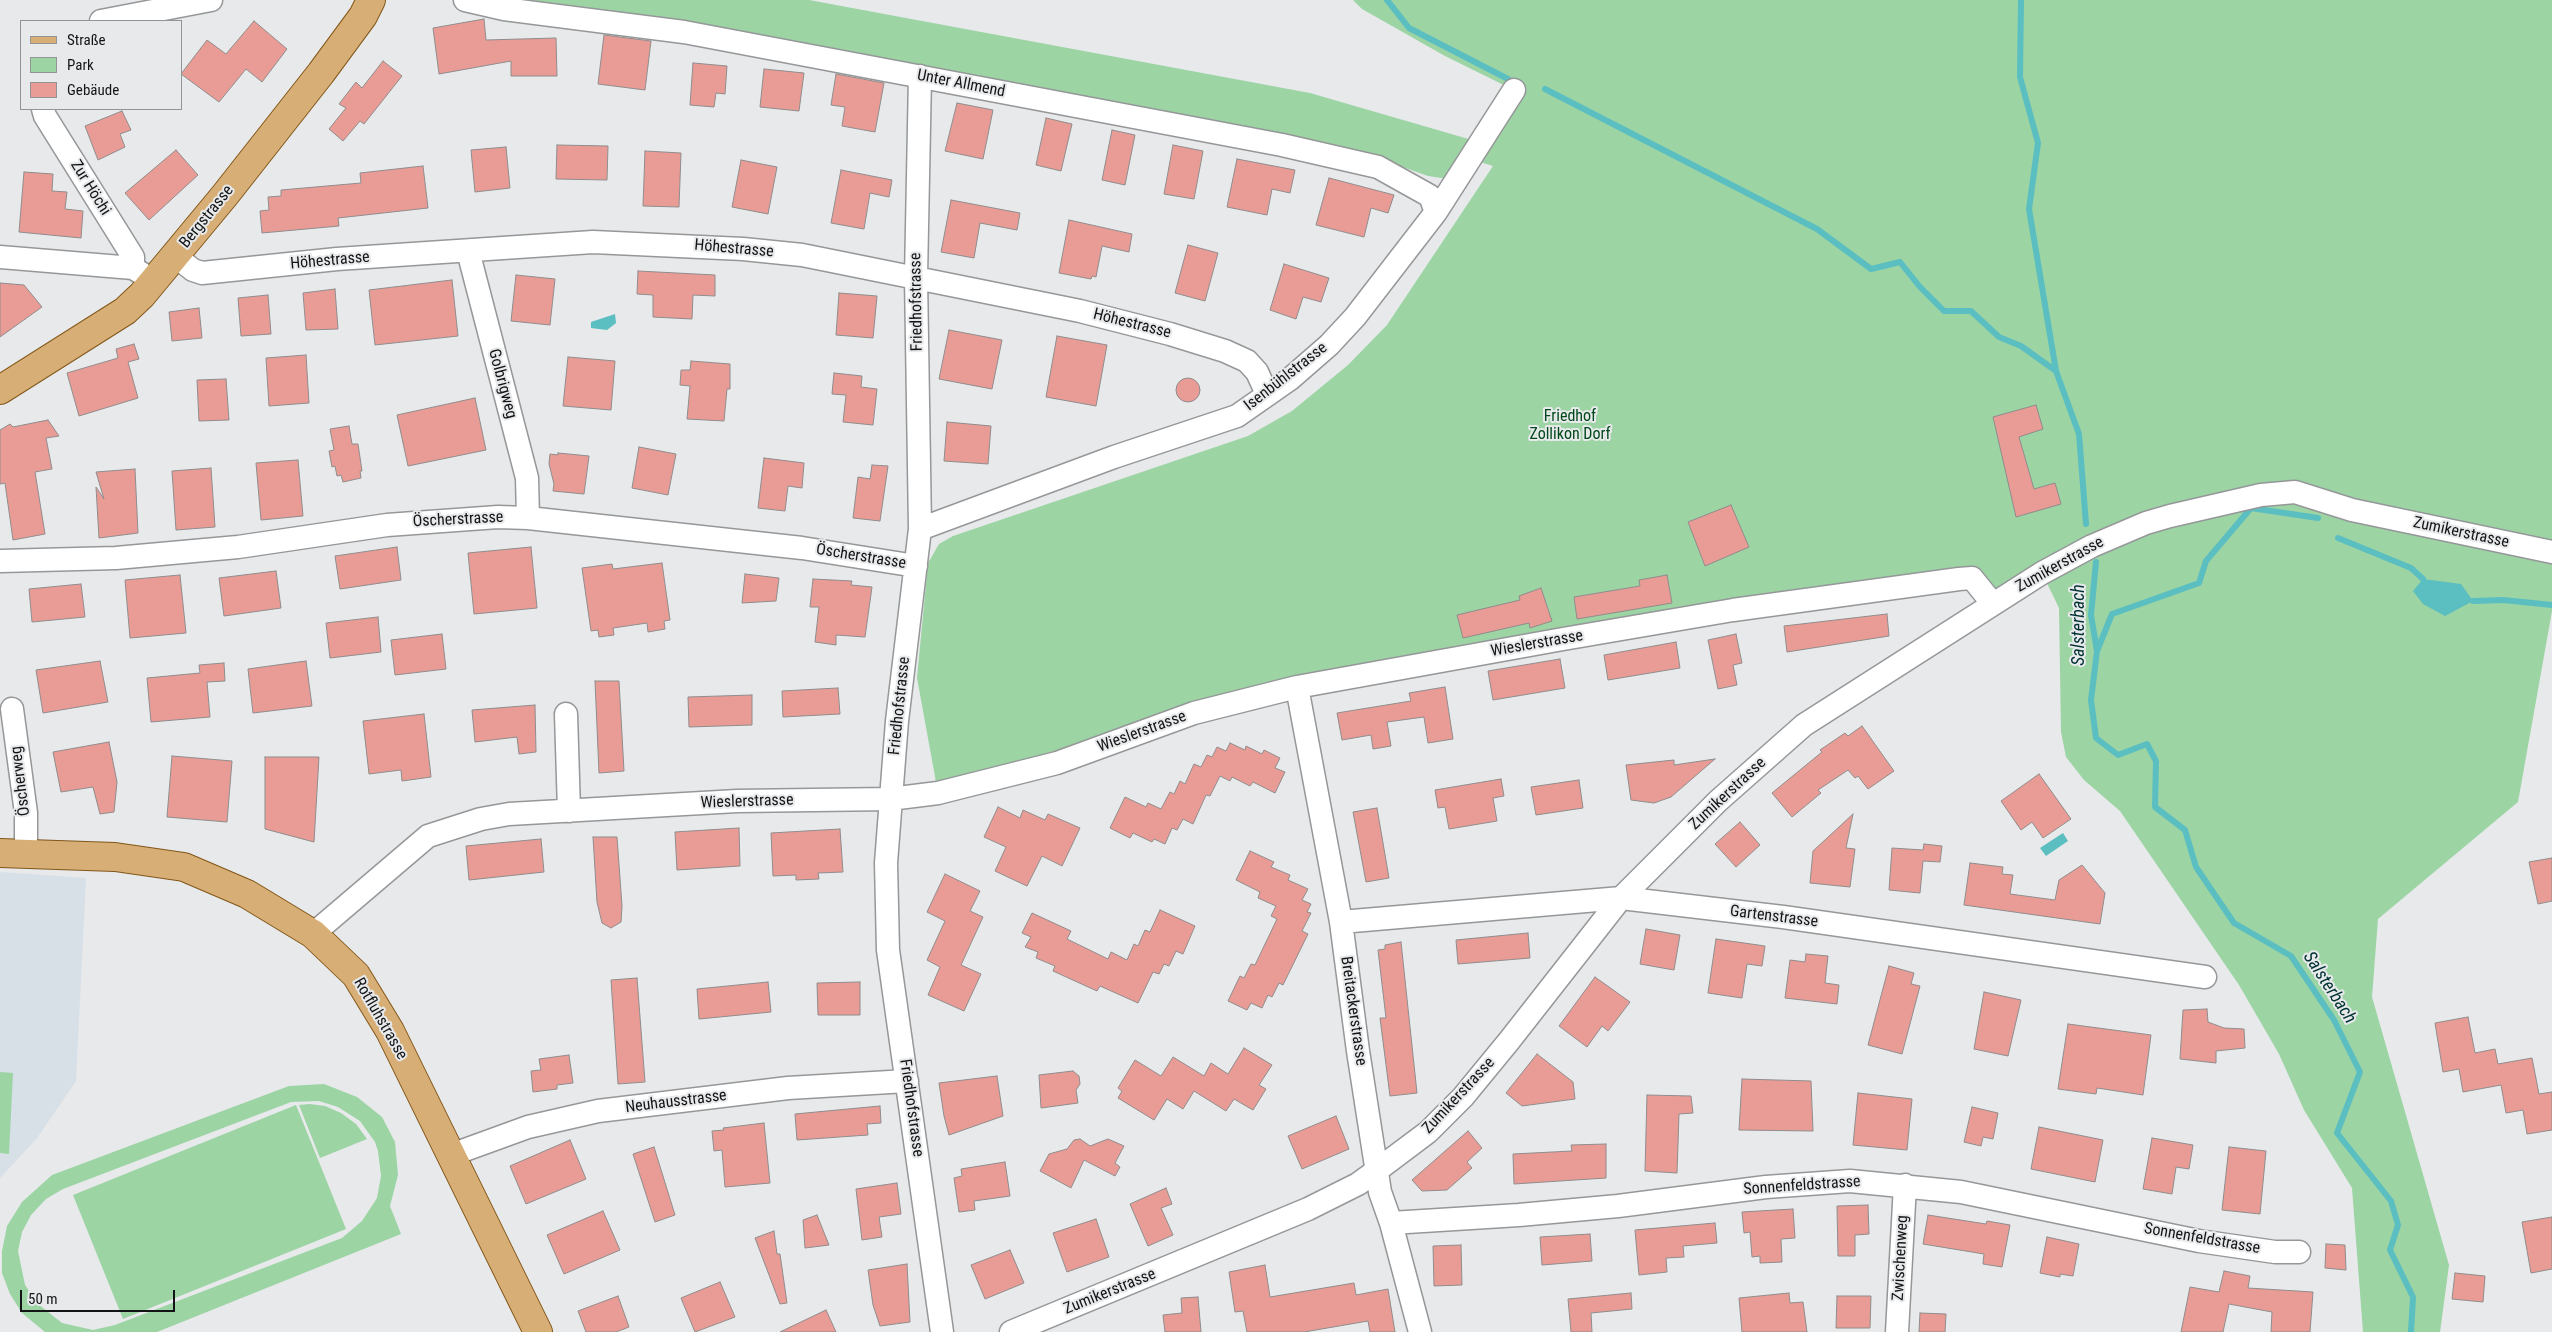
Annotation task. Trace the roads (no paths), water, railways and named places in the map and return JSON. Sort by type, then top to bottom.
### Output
[{"type":"main road","name":"Bergstrasse","points":[[0,390],[125,311],[144,274],[176,256],[321,73],[363,16],[370,0]]},
{"type":"main road","name":"Rotfluhstrasse","points":[[13,853],[114,857],[184,867],[247,894],[314,934],[356,975],[390,1031],[538,1332]]},
{"type":"street","points":[[106,20],[212,0]]},
{"type":"street","name":"Unter Allmend","points":[[465,0],[504,9],[684,32],[1282,145],[1378,167],[1430,196],[1436,212]]},
{"type":"street","name":"Friedhofstrasse","points":[[920,76],[916,277],[920,529],[890,799],[886,863],[888,950],[942,1332]]},
{"type":"street","name":"Isenbühlstrasse","points":[[920,529],[1114,457],[1237,416],[1290,379],[1328,345],[1355,317],[1436,212],[1514,90]]},
{"type":"street","name":"Zur Höchi","points":[[43,110],[45,116],[144,274]]},
{"type":"street","name":"Höhestrasse","points":[[176,256],[193,270],[202,273],[337,259],[593,242],[666,244],[802,255],[1080,311],[1170,334],[1247,360],[1257,372],[1267,394]]},
{"type":"street","name":"Golbrigweg","points":[[468,251],[527,478],[528,518]]},
{"type":"street","points":[[0,257],[144,274]]},
{"type":"street","name":"Zumikerstrasse","points":[[1010,1332],[1308,1209],[1358,1184],[1376,1171],[1428,1132],[1463,1097],[1620,898],[1718,802],[1804,725],[1993,604],[2092,546],[2146,523],[2261,494],[2295,492],[2352,510],[2552,552]]},
{"type":"street","name":"Öscherstrasse","points":[[0,561],[116,558],[238,547],[387,525],[443,519],[528,518],[802,548],[916,566]]},
{"type":"street","name":"Wieslerstrasse","points":[[314,934],[428,836],[481,819],[509,814],[737,801],[890,799],[938,793],[1057,763],[1194,713],[1297,687],[1733,610],[1958,579],[1972,578],[1993,604]]},
{"type":"street","name":"Breitackerstrasse","points":[[1297,687],[1341,922],[1363,1086],[1380,1192],[1391,1223],[1420,1332]]},
{"type":"street","name":"Öscherweg","points":[[12,709],[26,813],[13,853]]},
{"type":"street","points":[[566,714],[569,811]]},
{"type":"street","name":"Gartenstrasse","points":[[1341,922],[1620,898],[1783,917],[2205,977]]},
{"type":"street","name":"Neuhausstrasse","points":[[451,1155],[528,1127],[598,1111],[788,1088],[907,1081]]},
{"type":"street","name":"Sonnenfeldstrasse","points":[[1391,1223],[1519,1215],[1618,1206],[1766,1187],[1850,1181],[1961,1192],[2199,1241],[2276,1252],[2299,1252]]},
{"type":"street","name":"Zwischenweg","points":[[1897,1332],[1905,1185]]},
{"type":"water","points":[[615,314],[616,323],[607,330],[591,328],[591,322]]},
{"type":"water","points":[[2423,579],[2461,584],[2473,601],[2445,616],[2423,604],[2413,591]]},
{"type":"water","points":[[2063,833],[2068,841],[2046,856],[2040,848]]},
{"type":"waterway","points":[[1387,0],[1409,28],[1508,79]]},
{"type":"waterway","name":"Salsterbach","points":[[2021,0],[2020,77],[2038,143],[2029,209],[2056,371],[2079,434],[2086,524]]},
{"type":"waterway","points":[[1545,89],[1817,229],[1871,269],[1900,262],[1920,287],[1944,311],[1971,311],[1999,337],[2021,346],[2056,371]]},
{"type":"waterway","points":[[2097,651],[2112,614],[2199,583],[2206,561],[2251,508],[2318,518]]},
{"type":"waterway","points":[[2338,538],[2411,568],[2423,579]]},
{"type":"waterway","name":"Salsterbach","points":[[2096,562],[2091,615],[2097,651],[2091,700],[2096,738],[2118,755],[2147,744],[2156,761],[2155,807],[2185,830],[2196,867],[2234,923],[2291,956],[2334,1020],[2360,1072],[2337,1133],[2391,1201],[2398,1225],[2390,1250],[2413,1297],[2411,1332]]},
{"type":"waterway","points":[[2473,601],[2503,600],[2552,605]]},
{"type":"park label","name":"Friedhof Zollikon Dorf","points":[[1570,426]]}]
